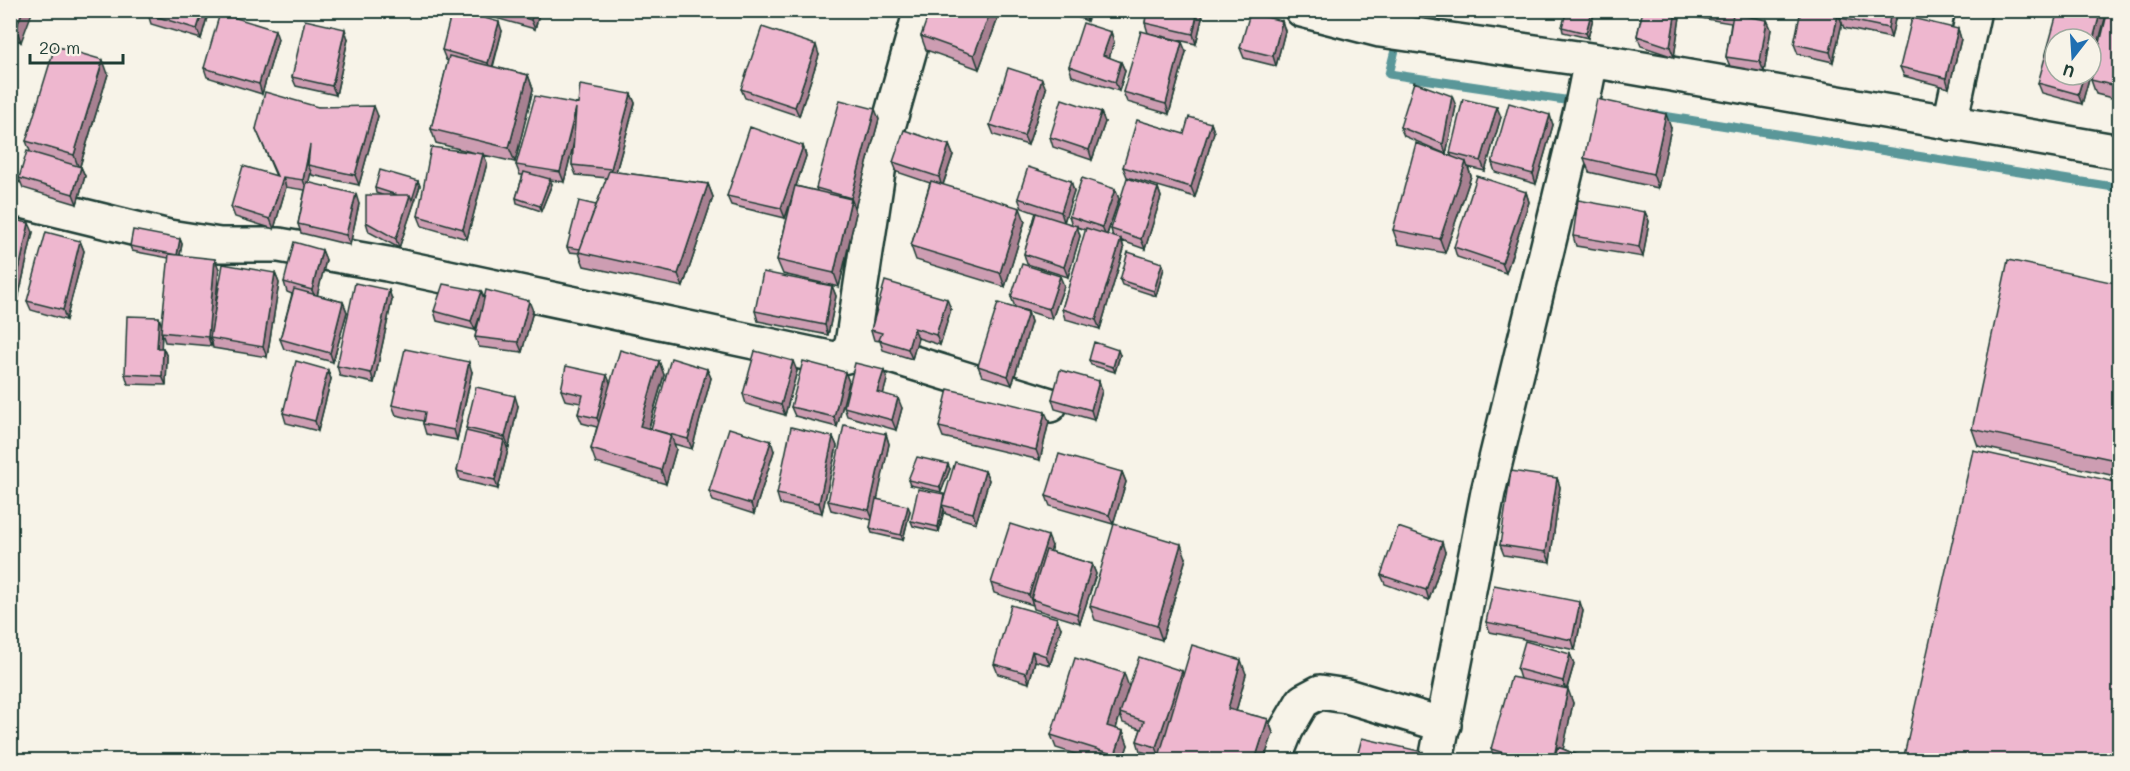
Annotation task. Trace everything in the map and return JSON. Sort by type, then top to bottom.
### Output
[{"type":"street","points":[[10,198],[169,237],[220,245],[279,245],[387,264],[834,359],[846,356],[852,344],[881,152],[921,10]]},
{"type":"street","points":[[1302,10],[1380,30],[1416,36],[1586,85],[1950,123],[2120,152]]},
{"type":"street","points":[[1950,123],[1974,10]]},
{"type":"street","points":[[1437,760],[1488,492],[1586,85]]},
{"type":"street","points":[[852,344],[1050,405]]},
{"type":"street","points":[[1274,760],[1286,730],[1303,701],[1320,692],[1347,696],[1444,725]]},
{"type":"building","points":[[10,10],[23,10],[16,28],[10,26]]},
{"type":"building","points":[[149,10],[203,10],[197,29],[148,14]]},
{"type":"building","points":[[452,10],[499,22],[488,63],[442,50]]},
{"type":"building","points":[[500,10],[534,10],[531,20]]},
{"type":"building","points":[[930,10],[991,10],[974,55],[921,36]]},
{"type":"building","points":[[1147,10],[1198,10],[1193,34],[1145,23]]},
{"type":"building","points":[[1567,10],[1592,10],[1586,33],[1562,27]]},
{"type":"building","points":[[1643,10],[1676,10],[1670,47],[1637,36]]},
{"type":"building","points":[[1712,10],[1732,10],[1732,14]]},
{"type":"building","points":[[1801,10],[1839,10],[1830,52],[1794,44]]},
{"type":"building","points":[[1842,10],[1891,10],[1888,28],[1840,18]]},
{"type":"building","points":[[2058,10],[2101,10],[2096,27],[2053,27]]},
{"type":"building","points":[[2108,10],[2120,10],[2120,87],[2103,83],[2103,31]]},
{"type":"building","points":[[220,13],[275,30],[259,84],[204,68]]},
{"type":"building","points":[[1250,13],[1282,21],[1273,56],[1240,48]]},
{"type":"building","points":[[1733,14],[1767,20],[1760,62],[1726,57]]},
{"type":"building","points":[[1912,18],[1958,29],[1946,78],[1900,67]]},
{"type":"building","points":[[305,20],[345,29],[332,86],[292,77]]},
{"type":"building","points":[[1083,23],[1111,32],[1103,55],[1121,62],[1115,82],[1069,66]]},
{"type":"building","points":[[762,27],[816,45],[795,107],[741,89]]},
{"type":"building","points":[[1141,31],[1182,42],[1166,104],[1123,92]]},
{"type":"building","points":[[55,46],[103,60],[74,155],[26,141]]},
{"type":"building","points":[[449,56],[528,75],[509,148],[431,129]]},
{"type":"building","points":[[2043,65],[2043,84],[2038,83]]},
{"type":"building","points":[[1008,68],[1042,79],[1024,136],[990,125]]},
{"type":"building","points":[[1414,82],[1452,96],[1443,144],[1400,127]]},
{"type":"building","points":[[580,85],[631,94],[611,169],[572,165],[576,108],[560,172],[516,165],[535,96],[578,104]]},
{"type":"building","points":[[2053,87],[2080,87],[2078,94]]},
{"type":"building","points":[[265,92],[318,107],[374,106],[355,175],[308,165],[310,145],[303,180],[283,177],[270,219],[231,207],[243,166],[277,176],[256,129]]},
{"type":"building","points":[[1062,99],[1101,112],[1089,150],[1050,137]]},
{"type":"building","points":[[1463,99],[1497,107],[1481,161],[1450,153]]},
{"type":"building","points":[[1597,99],[1666,114],[1653,174],[1584,158]]},
{"type":"building","points":[[840,100],[875,109],[851,198],[816,188]]},
{"type":"building","points":[[1509,103],[1550,115],[1533,174],[1492,163]]},
{"type":"building","points":[[1189,117],[1211,123],[1191,187],[1123,167],[1137,120],[1184,134]]},
{"type":"building","points":[[750,127],[803,146],[781,208],[727,196]]},
{"type":"building","points":[[904,130],[949,145],[939,177],[893,162]]},
{"type":"building","points":[[1416,143],[1466,162],[1440,239],[1393,230]]},
{"type":"building","points":[[431,147],[483,154],[463,229],[418,216]]},
{"type":"building","points":[[27,151],[81,167],[73,194],[19,178]]},
{"type":"building","points":[[1028,167],[1071,181],[1061,212],[1018,198]]},
{"type":"building","points":[[380,170],[418,181],[412,200],[410,195],[397,195],[375,188]]},
{"type":"building","points":[[609,171],[708,184],[678,274],[579,252]]},
{"type":"building","points":[[524,172],[550,179],[540,206],[516,198]]},
{"type":"building","points":[[1477,176],[1526,192],[1502,263],[1454,247]]},
{"type":"building","points":[[1082,178],[1115,189],[1102,227],[1069,216]]},
{"type":"building","points":[[1127,178],[1158,188],[1141,239],[1111,229]]},
{"type":"building","points":[[931,181],[1020,208],[1000,273],[911,246]]},
{"type":"building","points":[[307,182],[356,194],[346,235],[298,224]]},
{"type":"building","points":[[795,186],[851,199],[834,273],[777,260]]},
{"type":"building","points":[[366,195],[410,195],[396,239],[366,222]]},
{"type":"building","points":[[1578,200],[1645,212],[1639,247],[1573,236]]},
{"type":"building","points":[[579,201],[596,205],[580,249],[567,247]]},
{"type":"building","points":[[1036,213],[1077,226],[1064,267],[1024,254]]},
{"type":"building","points":[[10,219],[29,223],[12,303],[10,303]]},
{"type":"building","points":[[1086,228],[1121,239],[1096,320],[1062,309]]},
{"type":"building","points":[[133,230],[180,239],[177,255],[130,246]]},
{"type":"building","points":[[46,232],[80,241],[63,310],[27,301]]},
{"type":"building","points":[[294,242],[322,250],[312,290],[284,282]]},
{"type":"building","points":[[1128,252],[1162,263],[1154,291],[1120,280]]},
{"type":"building","points":[[169,254],[215,259],[208,337],[161,332]]},
{"type":"building","points":[[2008,260],[2120,284],[2120,461],[1972,429]]},
{"type":"building","points":[[223,264],[275,273],[263,347],[210,338]]},
{"type":"building","points":[[1022,264],[1060,276],[1049,309],[1011,297]]},
{"type":"building","points":[[763,272],[832,286],[825,325],[755,311]]},
{"type":"building","points":[[885,281],[947,299],[936,335],[914,328],[908,349],[879,340],[882,333],[871,330]]},
{"type":"building","points":[[355,283],[389,290],[371,373],[337,366]]},
{"type":"building","points":[[443,284],[481,291],[471,321],[434,311]]},
{"type":"building","points":[[294,289],[343,302],[330,353],[280,339]]},
{"type":"building","points":[[486,290],[529,301],[518,342],[475,337]]},
{"type":"building","points":[[998,303],[1028,312],[1008,376],[978,366]]},
{"type":"building","points":[[127,316],[159,317],[157,348],[163,348],[162,376],[125,374]]},
{"type":"building","points":[[1094,342],[1118,350],[1113,367],[1089,360]]},
{"type":"building","points":[[405,349],[469,362],[454,430],[423,424],[425,412],[392,405]]},
{"type":"building","points":[[620,350],[659,361],[640,426],[671,435],[661,470],[591,449]]},
{"type":"building","points":[[755,351],[793,361],[781,405],[743,394]]},
{"type":"building","points":[[671,358],[707,369],[688,439],[651,429]]},
{"type":"building","points":[[296,361],[328,370],[315,421],[283,413]]},
{"type":"building","points":[[803,361],[845,372],[834,417],[791,407]]},
{"type":"building","points":[[855,363],[884,370],[877,392],[898,398],[892,420],[844,407]]},
{"type":"building","points":[[566,366],[607,375],[597,418],[578,414],[583,395],[561,390]]},
{"type":"building","points":[[1060,370],[1099,381],[1091,410],[1052,399]]},
{"type":"building","points":[[476,387],[515,396],[505,437],[466,428]]},
{"type":"building","points":[[948,389],[1045,412],[1036,450],[939,427]]},
{"type":"building","points":[[844,425],[886,434],[869,510],[828,501]]},
{"type":"building","points":[[791,427],[833,437],[819,503],[777,494]]},
{"type":"building","points":[[729,428],[771,441],[751,504],[709,491]]},
{"type":"building","points":[[466,431],[504,440],[495,480],[457,471]]},
{"type":"building","points":[[1973,450],[2120,483],[2120,760],[1903,760]]},
{"type":"building","points":[[1059,454],[1122,472],[1109,515],[1046,496]]},
{"type":"building","points":[[917,457],[948,464],[940,487],[908,480]]},
{"type":"building","points":[[955,462],[985,471],[973,513],[942,505]]},
{"type":"building","points":[[1511,471],[1557,478],[1546,552],[1500,545]]},
{"type":"building","points":[[918,489],[944,494],[938,527],[911,521]]},
{"type":"building","points":[[876,499],[908,506],[901,535],[870,528]]},
{"type":"building","points":[[1010,524],[1048,536],[1029,595],[991,583]]},
{"type":"building","points":[[1114,524],[1181,544],[1157,626],[1090,606]]},
{"type":"building","points":[[1398,527],[1442,542],[1426,590],[1381,575]]},
{"type":"building","points":[[1046,550],[1092,564],[1077,614],[1031,599]]},
{"type":"building","points":[[1494,585],[1580,602],[1572,640],[1486,622]]},
{"type":"building","points":[[1011,605],[1057,618],[1046,656],[1032,651],[1026,673],[994,664]]},
{"type":"building","points":[[1525,641],[1570,654],[1563,681],[1517,669]]},
{"type":"building","points":[[1192,645],[1241,660],[1228,709],[1268,719],[1255,760],[1158,760]]},
{"type":"building","points":[[1139,657],[1182,671],[1156,747],[1137,741],[1144,721],[1120,713]]},
{"type":"building","points":[[1075,658],[1124,673],[1107,726],[1123,731],[1115,755],[1051,735]]},
{"type":"building","points":[[1511,677],[1568,689],[1554,757],[1558,747],[1589,760],[1527,760],[1491,749]]},
{"type":"building","points":[[1362,738],[1423,752],[1420,760],[1356,760]]},
{"type":"building","points":[[949,756],[964,760],[947,760]]},
{"type":"waterway","points":[[1405,10],[1389,74],[1578,102]]},
{"type":"waterway","points":[[1657,115],[2120,188]]}]
